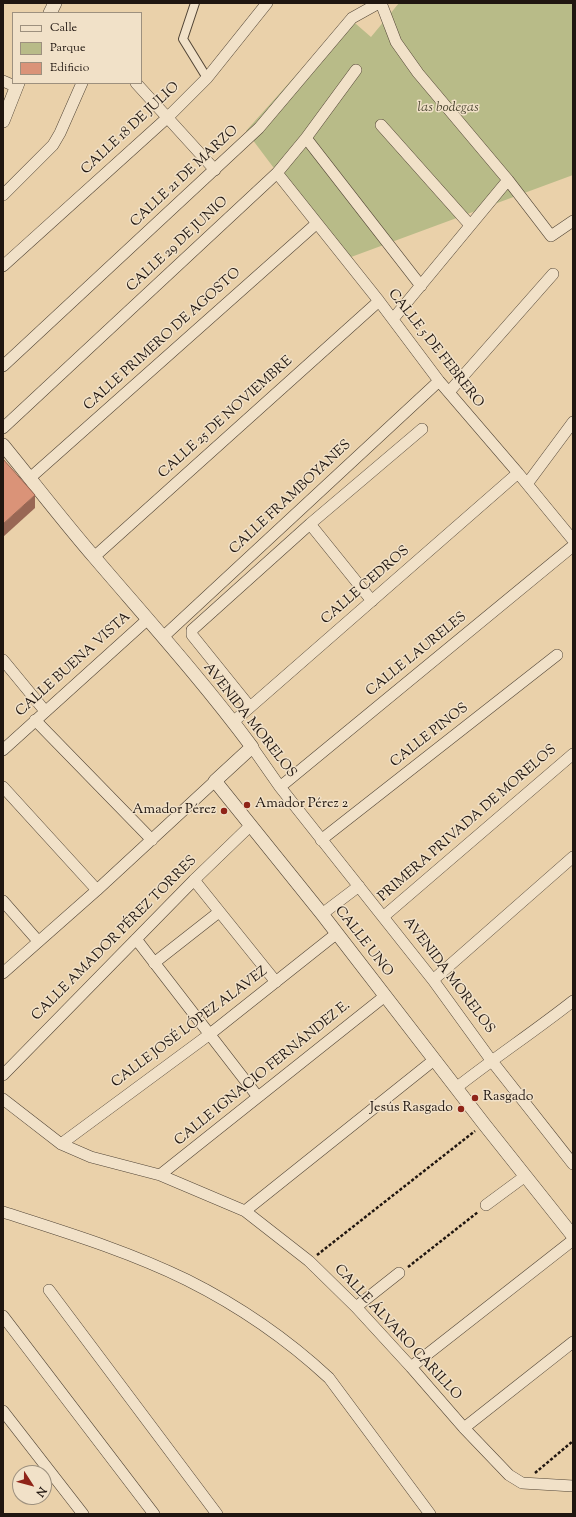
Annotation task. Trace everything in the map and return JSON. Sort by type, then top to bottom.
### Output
[{"type":"street","points":[[50,12],[55,3]]},
{"type":"street","points":[[195,3],[183,39],[207,78]]},
{"type":"street","name":"CALLE 18 DE JULIO","points":[[3,266],[167,118],[207,78],[268,3]]},
{"type":"street","name":"CALLE 21 DE MARZO","points":[[3,366],[259,128],[361,7],[380,3],[396,42],[418,73],[508,180],[551,236],[573,221]]},
{"type":"street","name":"CALLE 29 DE JUNIO","points":[[3,428],[277,173],[306,138],[356,70]]},
{"type":"street","points":[[3,195],[53,145],[60,133],[82,84]]},
{"type":"street","points":[[137,84],[215,170]]},
{"type":"street","points":[[3,121],[18,85]]},
{"type":"street","points":[[381,125],[470,225]]},
{"type":"street","points":[[306,138],[421,286]]},
{"type":"street","name":"CALLE 5 DE FEBRERO","points":[[277,173],[316,224],[379,301],[440,381],[518,472],[573,540]]},
{"type":"street","points":[[392,319],[508,180]]},
{"type":"street","name":"CALLE PRIMERO DE AGOSTO","points":[[30,478],[316,224]]},
{"type":"street","points":[[449,392],[553,274]]},
{"type":"street","name":"CALLE 25 DE NOVIEMBRE","points":[[94,557],[379,301]]},
{"type":"street","name":"CALLE FRAMBOYANES","points":[[163,636],[440,381]]},
{"type":"street","points":[[527,484],[573,422]]},
{"type":"street","points":[[250,707],[192,635],[192,630],[310,524],[422,429]]},
{"type":"street","name":"AVENIDA MORELOS","points":[[3,445],[94,557],[163,636],[234,722],[280,787],[433,980],[492,1060],[573,1164]]},
{"type":"street","name":"CALLE CEDROS","points":[[234,722],[518,472]]},
{"type":"street","points":[[310,524],[372,600]]},
{"type":"street","name":"CALLE LAURELES","points":[[280,787],[573,546]]},
{"type":"street","name":"CALLE BUENA VISTA","points":[[3,750],[148,619]]},
{"type":"street","name":"CALLE PINOS","points":[[321,840],[557,655]]},
{"type":"street","points":[[3,660],[45,711]]},
{"type":"street","points":[[35,720],[152,840]]},
{"type":"street","points":[[3,973],[97,890],[252,747]]},
{"type":"street","name":"PRIMERA PRIVADA DE MORELOS","points":[[383,917],[573,754]]},
{"type":"street","name":"CALLE UNO","points":[[215,781],[322,914],[524,1177],[573,1236]]},
{"type":"street","points":[[3,787],[97,890]]},
{"type":"street","name":"CALLE AMADOR PÉREZ TORRES","points":[[3,1075],[194,880],[250,826]]},
{"type":"street","points":[[433,980],[573,857]]},
{"type":"street","points":[[194,880],[276,982]]},
{"type":"street","points":[[322,914],[359,886]]},
{"type":"street","points":[[3,901],[38,941]]},
{"type":"street","points":[[154,963],[219,912]]},
{"type":"street","name":"CALLE JOSÉ LÓPEZ ALAVEZ","points":[[61,1144],[210,1034],[336,934]]},
{"type":"street","points":[[136,939],[258,1097]]},
{"type":"street","name":"CALLE IGNACIO FERNÁNDEZ E.","points":[[160,1175],[385,996]]},
{"type":"street","points":[[456,1088],[573,1001]]},
{"type":"street","points":[[245,1211],[434,1060]]},
{"type":"street","name":"CALLE ÁLVARO CARILLO","points":[[3,1099],[61,1144],[91,1157],[160,1175],[245,1211],[309,1262],[356,1307],[464,1428],[509,1475],[522,1483]]},
{"type":"street","points":[[486,1205],[524,1177]]},
{"type":"street","points":[[3,1212],[101,1244],[187,1280],[242,1311],[311,1362],[329,1378],[430,1514]]},
{"type":"street","points":[[411,1367],[573,1240]]},
{"type":"street","points":[[356,1307],[399,1273]]},
{"type":"street","points":[[49,1290],[217,1514]]},
{"type":"street","points":[[3,1316],[154,1514]]},
{"type":"street","points":[[464,1428],[573,1342]]},
{"type":"street","points":[[3,1411],[83,1514]]},
{"type":"street","points":[[522,1483],[573,1486]]},
{"type":"path","points":[[309,1262],[484,1124]]},
{"type":"path","points":[[399,1273],[486,1205]]},
{"type":"path","points":[[522,1483],[573,1441]]},
{"type":"green space","name":"las bodegas","points":[[399,3],[573,3],[573,175],[343,260],[246,131],[348,17],[371,37]]},
{"type":"building","points":[[3,459],[35,495],[3,524]]},
{"type":"place","name":"Amador Pérez 2","points":[[247,805]]},
{"type":"place","name":"Amador Pérez","points":[[224,811]]},
{"type":"place","name":"Rasgado","points":[[475,1098]]},
{"type":"place","name":"Jesús Rasgado","points":[[461,1109]]}]
